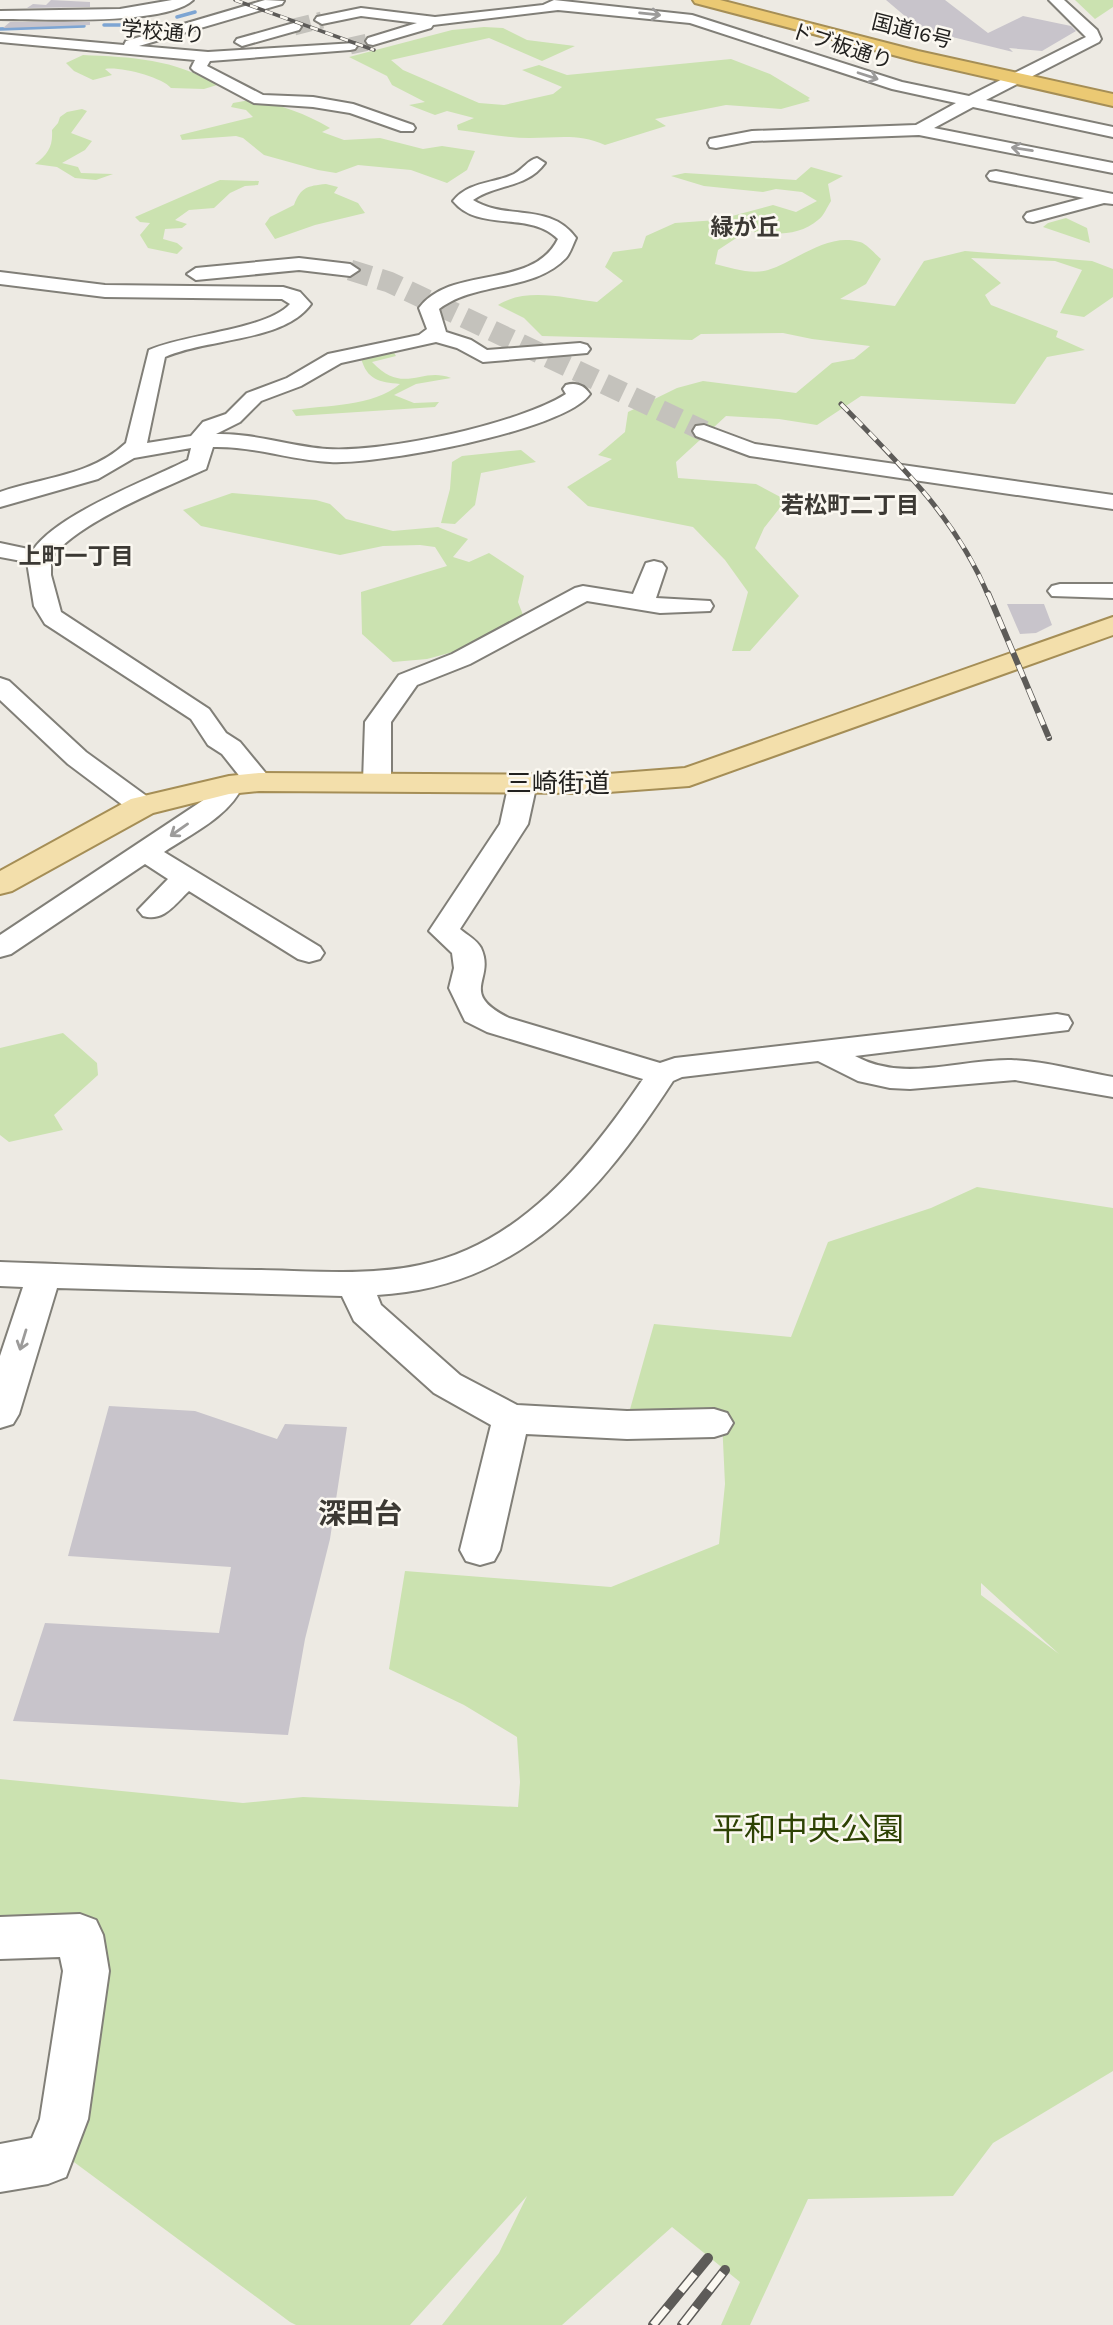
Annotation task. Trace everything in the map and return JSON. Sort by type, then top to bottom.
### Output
[{"type":"highway","name":"国道16号","points":[[701,0],[734,4],[916,57],[1113,92]]},
{"type":"highway","name":"国道16号","points":[[1018,76],[1113,100]]},
{"type":"main road","name":"三崎街道","points":[[0,884],[142,806],[244,784],[594,784],[689,777],[1111,622]]},
{"type":"street","points":[[0,9],[5,0]]},
{"type":"street","points":[[115,49],[277,1],[275,0]]},
{"type":"street","points":[[919,130],[1094,38],[1093,33],[1056,0]]},
{"type":"street","points":[[0,15],[146,11],[183,1],[221,17],[322,50]]},
{"type":"street","points":[[329,2],[362,10],[360,12]]},
{"type":"street","name":"ドブ板通り","points":[[435,21],[560,3],[692,19],[898,86],[1113,132]]},
{"type":"street","points":[[692,19],[734,4]]},
{"type":"street","points":[[322,20],[360,12],[435,21]]},
{"type":"street","points":[[69,45],[93,27],[95,13]]},
{"type":"street","points":[[373,41],[435,21]]},
{"type":"street","points":[[294,27],[200,56],[199,68],[260,100],[313,102],[353,109],[407,128]]},
{"type":"street","name":"学校通り","points":[[0,38],[200,56],[322,50],[350,46]]},
{"type":"street","points":[[716,143],[752,136],[919,130],[1113,168]]},
{"type":"street","points":[[1023,182],[1113,132]]},
{"type":"street","points":[[435,335],[437,331],[429,308],[436,299],[463,288],[514,277],[547,262],[565,246],[567,238],[560,229],[542,220],[496,217],[462,201],[470,193],[521,178],[537,163]]},
{"type":"street","points":[[996,176],[1107,198]]},
{"type":"street","points":[[1033,217],[1107,198]]},
{"type":"street","points":[[43,284],[151,279],[278,265],[329,266],[350,270]]},
{"type":"street","points":[[0,278],[105,291],[283,293],[299,300],[299,309],[286,319],[177,345],[156,354],[136,445],[129,453],[104,469],[0,500]]},
{"type":"street","points":[[0,948],[146,853],[244,784],[232,748],[217,739],[200,714],[54,620],[48,613],[38,572],[39,558],[45,548],[62,534],[98,513],[198,464],[204,442],[202,435],[211,427],[233,418],[254,397],[294,382],[335,358],[394,348],[435,335],[464,344],[483,356],[580,349]]},
{"type":"street","points":[[129,453],[175,442],[258,442],[338,457],[355,455],[441,442],[558,410],[580,394],[573,389]]},
{"type":"street","points":[[704,431],[739,446],[775,454],[1113,502]]},
{"type":"street","points":[[0,550],[39,558]]},
{"type":"street","points":[[642,603],[654,568]]},
{"type":"street","points":[[1111,622],[1064,596],[1113,591]]},
{"type":"street","points":[[377,782],[378,722],[408,680],[461,659],[583,593],[590,592],[642,603],[701,606]]},
{"type":"street","points":[[0,686],[77,758],[142,806]]},
{"type":"street","points":[[523,783],[514,824],[444,931],[467,950],[469,968],[464,988],[472,1006],[476,1014],[498,1025],[662,1074]]},
{"type":"street","points":[[146,853],[309,953]]},
{"type":"street","points":[[153,909],[186,878]]},
{"type":"street","points":[[0,1274],[230,1283],[354,1284],[404,1280],[436,1273],[476,1258],[509,1241],[557,1206],[611,1151],[662,1074],[676,1068],[1057,1023]]},
{"type":"street","points":[[824,1051],[841,1063],[889,1081],[933,1079],[1001,1070],[1029,1072],[1113,1087]]},
{"type":"street","points":[[0,1414],[44,1275]]},
{"type":"street","points":[[354,1284],[367,1312],[447,1384],[510,1419],[627,1425],[714,1423]]},
{"type":"street","points":[[480,1550],[510,1419]]},
{"type":"street","points":[[0,1938],[80,1935],[86,1971],[64,2119],[48,2160],[0,2168]]},
{"type":"green space","points":[[1075,0],[1113,0],[1113,7],[1095,19]]},
{"type":"green space","points":[[503,28],[527,40],[575,46],[542,61],[489,38],[391,60],[403,70],[479,103],[504,105],[553,94],[562,87],[522,70],[539,65],[567,75],[731,59],[770,74],[810,98],[810,101],[781,109],[726,105],[655,119],[666,126],[605,145],[577,138],[512,137],[458,130],[457,125],[474,118],[447,111],[435,115],[409,105],[425,102],[392,85],[387,76],[349,57],[452,30]]},
{"type":"green space","points":[[83,55],[152,61],[185,70],[217,85],[204,89],[171,88],[150,76],[111,69],[105,69],[112,75],[93,80],[74,71],[66,63]]},
{"type":"green space","points":[[250,100],[301,114],[330,128],[322,132],[344,140],[380,138],[423,149],[442,146],[475,151],[467,170],[447,183],[411,170],[358,165],[336,173],[318,170],[264,155],[243,138],[236,136],[182,140],[180,135],[253,117],[246,110],[231,107],[233,103]]},
{"type":"green space","points":[[82,109],[87,111],[71,133],[92,141],[85,150],[62,163],[78,167],[81,173],[113,174],[96,180],[75,178],[57,167],[35,164],[49,150],[52,130],[60,117],[67,112]]},
{"type":"green space","points":[[811,167],[843,176],[828,184],[831,201],[824,214],[810,226],[793,232],[774,234],[747,231],[718,250],[715,264],[755,272],[768,270],[824,244],[848,240],[863,243],[881,259],[866,284],[840,299],[895,306],[924,261],[965,251],[1092,261],[1113,269],[1113,297],[1084,317],[1060,313],[1082,270],[1055,261],[971,258],[1001,283],[985,295],[991,305],[1058,331],[1056,337],[1085,350],[1047,357],[1015,404],[861,396],[817,425],[779,419],[726,416],[676,462],[678,478],[756,484],[786,500],[764,528],[755,548],[799,596],[750,651],[732,651],[748,592],[725,560],[693,527],[588,506],[567,487],[612,459],[598,455],[625,432],[628,412],[677,388],[703,381],[796,393],[832,363],[854,359],[870,346],[783,333],[701,334],[692,340],[542,336],[524,318],[498,305],[521,296],[533,295],[597,302],[623,281],[605,267],[613,252],[642,248],[646,236],[675,223],[717,220],[773,205],[796,212],[817,201],[802,192],[776,189],[763,192],[704,186],[671,176],[685,173],[796,180]]},
{"type":"green space","points":[[220,180],[259,181],[258,185],[245,186],[230,193],[214,208],[189,210],[175,220],[187,224],[182,228],[165,229],[163,239],[183,248],[177,254],[148,248],[140,235],[150,223],[140,222],[135,217]]},
{"type":"green space","points":[[326,184],[338,187],[334,193],[358,203],[365,213],[315,225],[275,239],[265,224],[270,217],[294,205],[299,194],[306,188]]},
{"type":"green space","points":[[1066,218],[1087,228],[1090,243],[1043,227]]},
{"type":"green space","points":[[393,351],[396,356],[372,362],[383,372],[403,379],[430,375],[451,378],[416,384],[394,395],[414,403],[439,402],[435,407],[296,416],[292,410],[349,404],[389,392],[400,384],[375,379],[367,371],[361,358]]},
{"type":"green space","points":[[521,450],[536,462],[481,473],[475,505],[455,524],[441,523],[450,489],[452,462],[462,456]]},
{"type":"green space","points":[[232,493],[316,500],[330,504],[346,519],[393,531],[438,527],[468,539],[453,557],[469,562],[489,553],[524,576],[518,602],[523,615],[464,649],[427,659],[393,662],[362,634],[361,592],[447,566],[435,547],[383,546],[340,555],[201,526],[183,510]]},
{"type":"green space","points":[[63,1033],[97,1063],[98,1075],[54,1115],[63,1130],[9,1142],[0,1135],[0,1048]]},
{"type":"green space","name":"平和中央公園","points":[[977,1187],[1113,1208],[1113,2071],[993,2143],[953,2196],[808,2199],[750,2325],[721,2325],[740,2282],[672,2227],[562,2325],[442,2325],[499,2253],[527,2196],[410,2325],[296,2325],[290,2322],[55,2148],[80,1936],[0,1945],[0,1779],[243,1803],[303,1797],[518,1807],[520,1782],[517,1737],[464,1705],[389,1669],[405,1571],[611,1587],[719,1544],[725,1484],[722,1420],[627,1420],[654,1324],[791,1337],[828,1242],[931,1208]],"holes":[[[981,1583],[1059,1654],[981,1595]]]},
{"type":"building","points":[[51,0],[90,2],[90,7],[27,8],[33,4],[46,5]]},
{"type":"building","points":[[886,0],[945,0],[988,33],[1023,16],[1071,26],[1076,31],[1042,51],[1009,48],[1013,52],[944,35],[932,39]]},
{"type":"building","points":[[10,22],[90,22],[90,25],[3,28]]},
{"type":"building","points":[[1007,604],[1044,604],[1052,625],[1036,633],[1020,634]]},
{"type":"building","points":[[109,1406],[195,1411],[277,1439],[285,1424],[347,1427],[330,1539],[305,1639],[288,1735],[13,1721],[45,1623],[219,1633],[231,1567],[68,1556]]},
{"type":"waterway","points":[[177,17],[195,12]]},
{"type":"waterway","points":[[104,25],[121,25]]},
{"type":"waterway","points":[[0,29],[84,26]]},
{"type":"tunnel","points":[[294,27],[322,20]]},
{"type":"tunnel","points":[[350,46],[373,41]]},
{"type":"tunnel","points":[[350,270],[389,282],[704,431]]},
{"type":"railway","points":[[235,0],[374,50]]},
{"type":"railway","points":[[841,404],[924,492],[960,541],[988,595]]},
{"type":"railway","points":[[988,593],[1049,738]]},
{"type":"railway","points":[[653,2325],[708,2258]]},
{"type":"railway","points":[[682,2325],[725,2270]]},
{"type":"district","name":"緑が丘","points":[[745,227]]},
{"type":"district","name":"若松町二丁目","points":[[850,505]]},
{"type":"district","name":"上町一丁目","points":[[76,556]]},
{"type":"district","name":"深田台","points":[[360,1513]]}]
